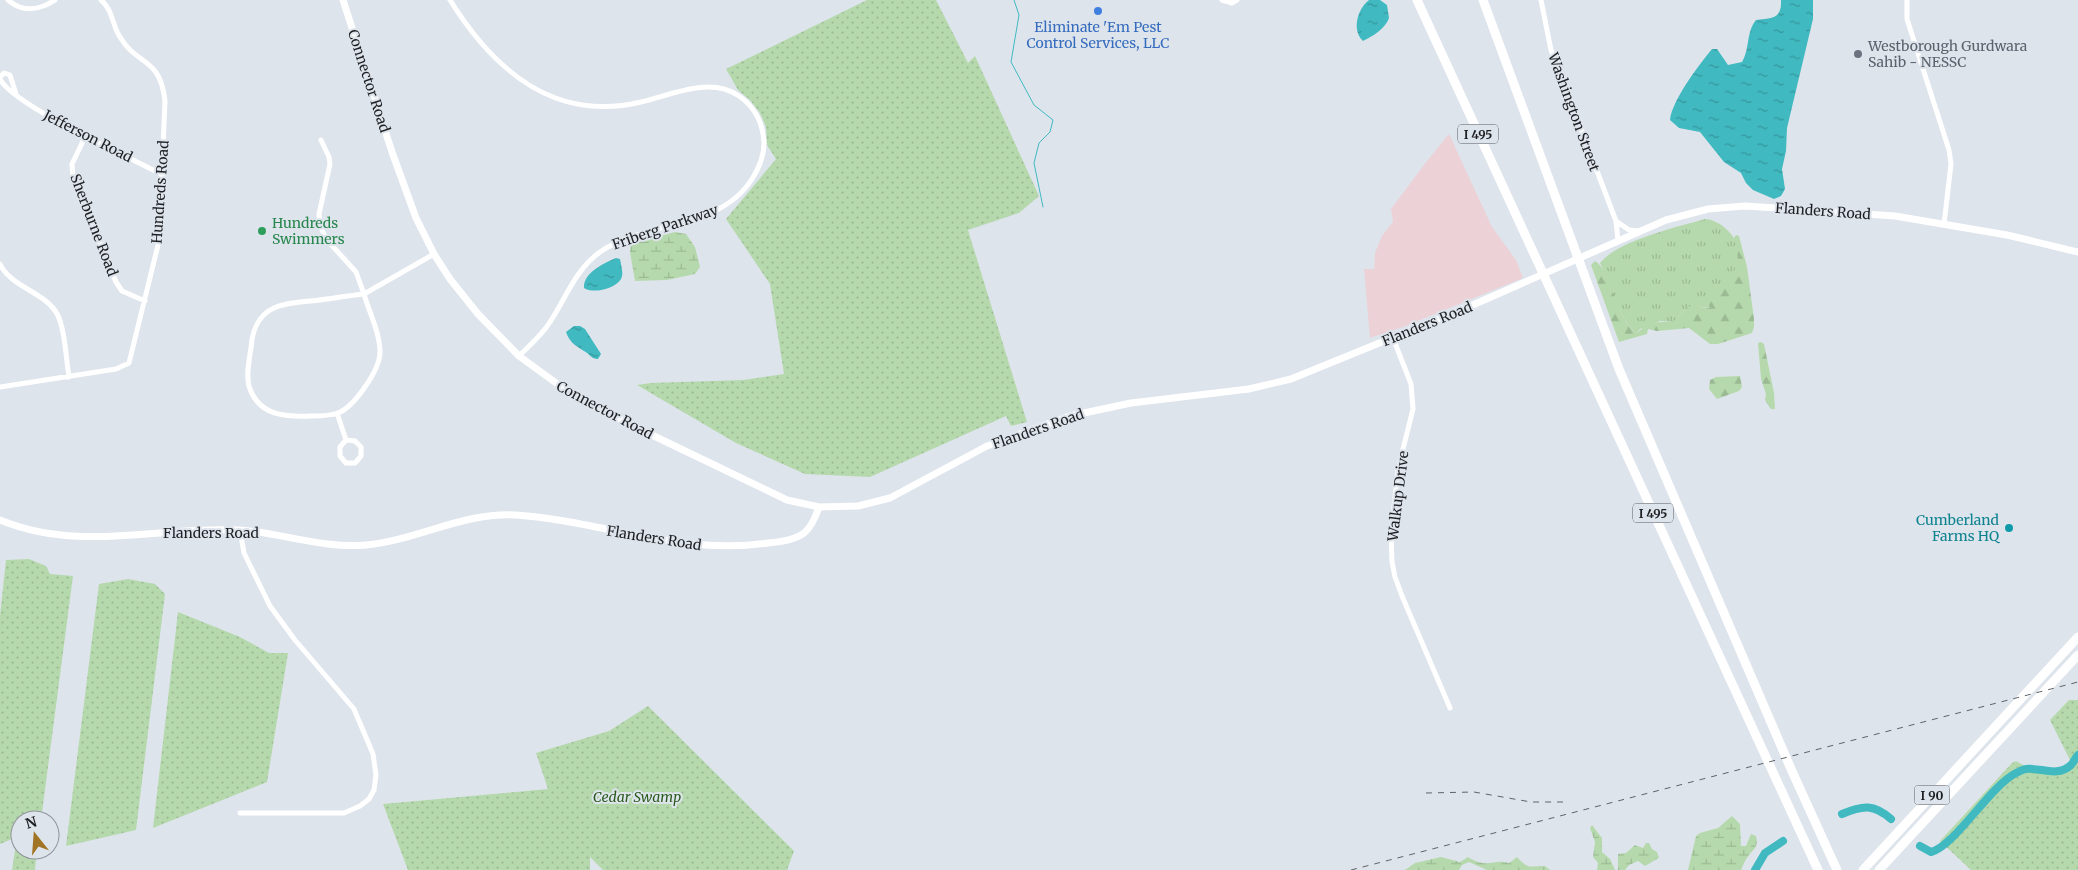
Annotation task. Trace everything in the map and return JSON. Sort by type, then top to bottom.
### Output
[{"type":"highway","name":"I 495","points":[[1417,0],[1818,870]]},
{"type":"highway","name":"I 495","points":[[1483,0],[1574,248],[1640,419],[1791,769],[1837,870]]},
{"type":"highway","name":"I 90","points":[[1863,870],[2078,637]]},
{"type":"highway","name":"I 90","points":[[1879,870],[2078,655]]},
{"type":"highway","points":[[1805,843],[1814,870]]},
{"type":"main road","name":"Connector Road","points":[[343,0],[405,190],[416,218],[434,254],[468,303],[519,356],[560,387],[614,416],[787,500],[819,507]]},
{"type":"main road","name":"Flanders Road","points":[[0,520],[30,531],[69,537],[99,537],[199,530],[240,530],[358,545],[397,539],[474,517],[514,515],[544,518],[683,544],[728,547],[776,542],[799,536],[808,529],[819,507],[858,506],[890,498],[987,446],[1070,416],[1132,403],[1274,384],[1312,371],[1560,268],[1640,231],[1691,212],[1737,206],[1895,216],[2027,239],[2077,250]]},
{"type":"street","points":[[8,0],[22,8],[32,9],[42,8],[55,0]]},
{"type":"street","name":"Hundreds Road","points":[[0,388],[116,369],[129,363],[158,241],[163,175],[165,101],[161,82],[151,65],[121,39],[110,11],[101,0]]},
{"type":"street","name":"Friberg Parkway","points":[[450,0],[474,36],[500,62],[524,82],[549,96],[573,104],[610,107],[639,103],[696,88],[717,87],[735,93],[749,104],[759,119],[762,128],[764,148],[760,166],[739,195],[730,203],[707,215],[623,239],[600,252],[586,264],[575,278],[549,324],[519,356]]},
{"type":"street","points":[[1222,0],[1232,2],[1237,0]]},
{"type":"street","name":"Washington Street","points":[[1541,0],[1551,50],[1616,221],[1618,242]]},
{"type":"street","points":[[1907,0],[1907,19],[1950,157],[1951,164],[1944,224]]},
{"type":"street","name":"Jefferson Road","points":[[16,94],[10,75],[4,73],[0,78],[4,85],[27,105],[163,175]]},
{"type":"street","name":"Sherburne Road","points":[[86,135],[72,164],[73,177],[116,282],[122,291],[145,301]]},
{"type":"street","points":[[321,140],[329,157],[330,164],[319,214],[320,226],[327,240],[356,272],[364,294],[379,344],[378,362],[375,370],[353,402],[337,413],[286,417],[275,415],[262,406],[253,394],[248,378],[254,333],[259,320],[266,312],[292,303],[364,294],[434,254]]},
{"type":"street","points":[[1616,221],[1629,230],[1640,231]]},
{"type":"street","points":[[0,264],[8,276],[50,305],[56,312],[60,322],[69,377]]},
{"type":"street","name":"Walkup Drive","points":[[1392,338],[1411,384],[1413,409],[1398,469],[1391,534],[1392,566],[1402,596],[1450,708]]},
{"type":"street","points":[[337,413],[346,440]]},
{"type":"street","points":[[346,440],[355,441],[361,447],[361,456],[355,463],[346,463],[340,456],[340,447],[346,440]]},
{"type":"street","points":[[240,530],[244,553],[270,606],[295,640],[354,709],[373,754],[376,775],[374,790],[369,799],[360,806],[344,813],[240,813]]},
{"type":"shaded area","points":[[1449,134],[1492,227],[1516,260],[1523,278],[1403,327],[1370,338],[1364,269],[1374,269],[1375,253],[1382,236],[1393,222],[1391,209]]},
{"type":"green space","points":[[867,0],[936,0],[968,63],[975,56],[1039,196],[1019,213],[968,230],[1027,422],[1011,426],[1006,416],[870,477],[805,474],[736,443],[637,385],[743,380],[784,374],[770,284],[726,219],[776,159],[767,145],[766,127],[760,113],[750,100],[738,90],[726,69]]},
{"type":"green space","points":[[1705,219],[1712,220],[1726,229],[1736,242],[1740,257],[1733,275],[1710,308],[1691,307],[1674,321],[1660,321],[1640,329],[1637,333],[1631,328],[1620,311],[1600,263],[1608,255],[1633,242]]},
{"type":"green space","points":[[675,232],[686,234],[695,247],[700,267],[695,274],[667,280],[635,281],[630,252],[631,244]]},
{"type":"green space","points":[[1736,235],[1739,236],[1747,267],[1754,319],[1752,333],[1718,344],[1710,344],[1689,328],[1657,331],[1648,329],[1647,334],[1619,342],[1591,265],[1595,261],[1606,274],[1624,318],[1637,333],[1648,323],[1674,321],[1688,307],[1696,305],[1710,308],[1709,296],[1721,293],[1736,267],[1738,255],[1734,238]]},
{"type":"green space","points":[[1758,343],[1764,344],[1774,393],[1775,409],[1771,409],[1765,400],[1766,394],[1761,379]]},
{"type":"green space","points":[[1740,376],[1742,387],[1739,391],[1717,399],[1709,389],[1710,380],[1716,377]]},
{"type":"green space","points":[[29,559],[46,566],[50,574],[73,576],[42,810],[10,810],[10,840],[0,844],[0,616],[6,560]]},
{"type":"green space","points":[[128,579],[155,584],[165,594],[136,830],[66,846],[99,584]]},
{"type":"green space","points":[[178,612],[240,637],[269,653],[288,653],[267,782],[153,828]]},
{"type":"green space","points":[[2069,700],[2078,700],[2078,870],[1971,870],[1940,841],[2012,763],[2016,761],[2030,768],[2044,771],[2058,770],[2072,764],[2050,720]]},
{"type":"green space","name":"Cedar Swamp","points":[[648,706],[794,851],[787,870],[603,870],[590,857],[590,870],[408,870],[383,804],[548,789],[536,753],[609,731]]},
{"type":"green space","points":[[1732,816],[1740,824],[1741,846],[1746,846],[1751,834],[1756,836],[1757,840],[1755,848],[1746,859],[1741,870],[1688,870],[1696,836],[1718,828]]},
{"type":"green space","points":[[1592,825],[1602,838],[1602,852],[1610,859],[1615,870],[1597,870],[1598,863],[1593,857],[1595,842],[1590,828]]},
{"type":"green space","points":[[1646,843],[1649,843],[1652,849],[1657,852],[1659,858],[1645,866],[1638,861],[1629,865],[1625,870],[1618,870],[1618,854],[1626,853],[1635,845],[1643,848]]},
{"type":"green space","points":[[1441,857],[1460,862],[1468,857],[1481,863],[1509,863],[1517,857],[1527,866],[1545,866],[1550,870],[1487,870],[1469,862],[1462,865],[1459,870],[1405,870],[1415,863]]},
{"type":"green space","points":[[14,860],[36,860],[35,870],[12,870]]},
{"type":"water","points":[[1369,0],[1380,0],[1387,5],[1389,18],[1382,29],[1363,41],[1357,31],[1357,19],[1362,8]]},
{"type":"water","points":[[1781,0],[1813,0],[1813,19],[1787,128],[1786,151],[1782,169],[1785,189],[1781,196],[1774,199],[1753,190],[1746,183],[1741,173],[1724,162],[1700,132],[1679,128],[1670,120],[1681,93],[1712,49],[1717,49],[1728,65],[1742,62],[1749,35],[1756,20],[1771,18],[1778,14]]},
{"type":"water","points":[[616,258],[620,259],[622,272],[622,277],[618,283],[604,290],[593,291],[584,288],[587,278],[591,273]]},
{"type":"water","points":[[574,326],[580,326],[585,329],[601,354],[598,359],[592,357],[569,339],[566,332]]},
{"type":"waterway","points":[[1014,0],[1019,15],[1011,62],[1034,105],[1053,120],[1050,132],[1039,143],[1034,163],[1043,207]]},
{"type":"waterway","points":[[1920,846],[1931,852],[1951,839],[1995,790],[2016,773],[2024,769],[2060,771],[2071,765],[2078,755]]},
{"type":"waterway","points":[[1842,814],[1856,809],[1874,808],[1891,819]]},
{"type":"waterway","points":[[1755,870],[1765,853],[1783,841]]},
{"type":"railway","points":[[1351,870],[2078,682]]},
{"type":"railway","points":[[1426,793],[1474,792],[1531,802],[1563,802]]},
{"type":"place","name":"Eliminate 'Em Pest Control Services, LLC","points":[[1098,11]]},
{"type":"place","name":"Westborough Gurdwara Sahib - NESSC","points":[[1858,54]]},
{"type":"place","name":"Hundreds Swimmers","points":[[262,231]]},
{"type":"place","name":"Cumberland Farms HQ","points":[[2009,528]]}]
